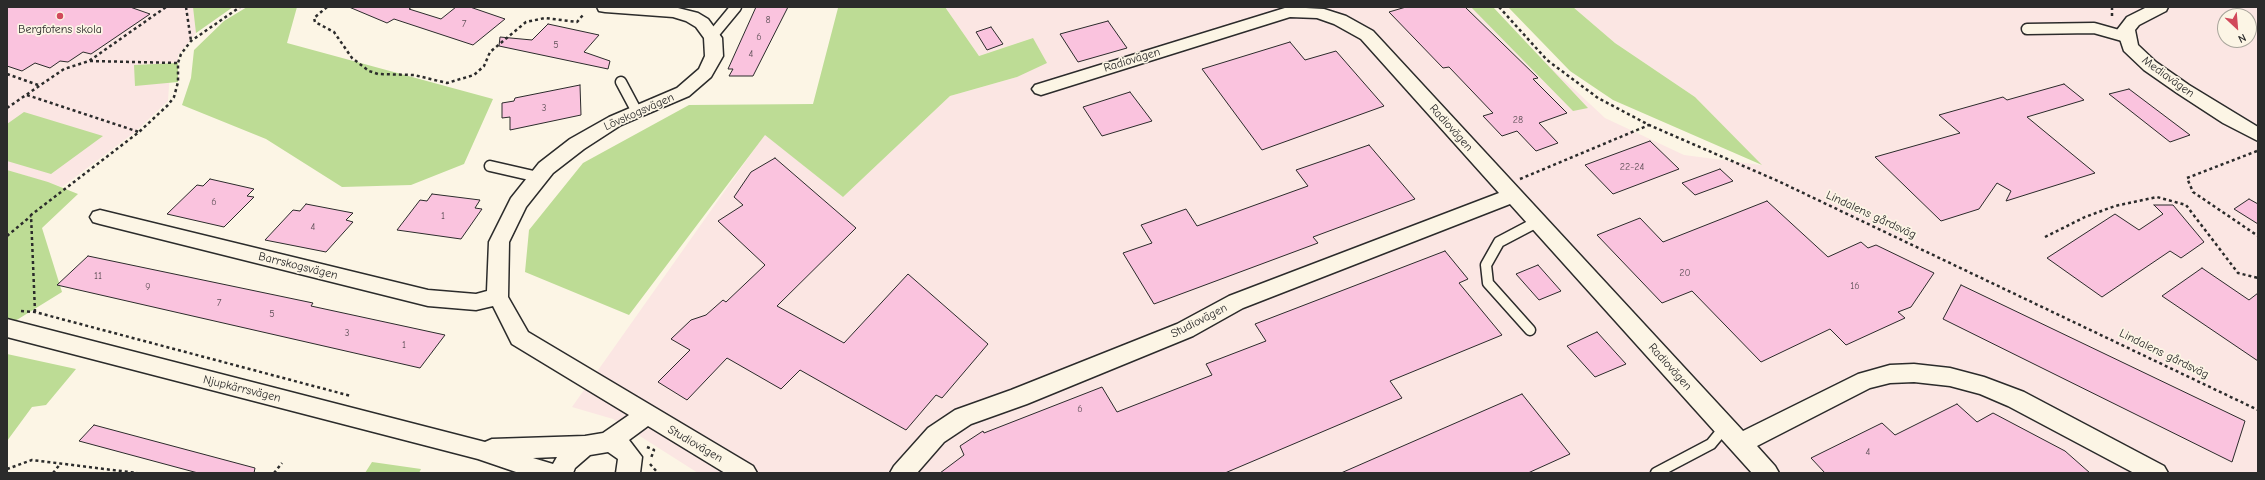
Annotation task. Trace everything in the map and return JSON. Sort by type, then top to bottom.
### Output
[{"type":"street","points":[[605,7],[678,13],[702,23],[712,36]]},
{"type":"street","points":[[2126,37],[2126,30],[2133,21],[2160,7]]},
{"type":"street","name":"Radiovägen","points":[[1040,89],[1289,12],[1316,10],[1340,20],[1366,35],[1767,473]]},
{"type":"street","name":"Lövskogsvägen","points":[[608,392],[520,338],[498,297],[496,276],[499,242],[518,203],[538,177],[577,144],[615,121],[683,92],[705,73],[714,56],[714,43],[712,36]]},
{"type":"street","name":"Mediavägen","points":[[2126,37],[2130,47],[2150,66],[2229,119],[2258,143]]},
{"type":"street","name":"Studiovägen","points":[[902,473],[936,435],[963,418],[1019,398],[1186,330],[1236,302],[1513,195]]},
{"type":"street","name":"Barrskogsvägen","points":[[100,217],[428,298],[476,302],[498,297]]},
{"type":"street","name":"Njupkärrsvägen","points":[[13,320],[478,449],[549,473]]},
{"type":"street","points":[[1740,443],[1785,422],[1835,394],[1866,380],[1890,374],[1914,373],[1950,377],[1984,386],[2016,399],[2156,473]]},
{"type":"street","name":"Studiovägen","points":[[608,392],[745,473]]},
{"type":"street","points":[[608,442],[646,415]]},
{"type":"street","points":[[632,462],[646,415]]},
{"type":"street","points":[[608,442],[622,447],[632,462]]},
{"type":"street","name":"Njupkärrsvägen","points":[[478,449],[585,446],[608,442]]},
{"type":"street","name":"Njupkärrsvägen","points":[[561,473],[567,461],[585,446]]},
{"type":"lane","points":[[712,36],[736,7]]},
{"type":"lane","points":[[2027,29],[2094,28],[2126,37]]},
{"type":"lane","points":[[621,82],[637,112]]},
{"type":"lane","points":[[490,166],[538,177]]},
{"type":"lane","points":[[1530,330],[1488,283],[1486,265],[1499,242],[1519,229],[1537,222]]},
{"type":"lane","points":[[1656,473],[1711,444],[1725,427]]},
{"type":"path","points":[[7,108],[64,69],[89,61],[166,7]]},
{"type":"path","points":[[186,7],[191,41]]},
{"type":"path","points":[[7,236],[139,132],[168,105],[174,97],[178,82],[178,63],[181,54],[191,41],[240,7]]},
{"type":"path","points":[[327,7],[314,18],[315,22],[334,32],[352,58],[369,71],[378,74],[414,75],[447,83],[474,75],[484,66],[490,52],[526,22],[545,18],[577,22],[583,15]]},
{"type":"path","name":"Lindalens gårdsväg","points":[[1498,7],[1547,60],[1598,98],[1649,125],[1778,181],[2258,410]]},
{"type":"path","points":[[89,61],[178,63]]},
{"type":"path","points":[[7,74],[39,86]]},
{"type":"path","points":[[26,95],[139,132]]},
{"type":"path","points":[[1513,195],[1521,177],[1649,125]]},
{"type":"path","points":[[2258,143],[2187,178],[2194,192],[2258,236]]},
{"type":"path","points":[[2045,237],[2115,206],[2157,197],[2186,205],[2238,273],[2258,278]]},
{"type":"path","points":[[31,216],[35,312]]},
{"type":"path","points":[[13,320],[35,312],[356,397]]},
{"type":"path","points":[[632,462],[654,450],[649,463],[658,473]]},
{"type":"path","points":[[7,469],[32,460],[137,473]]},
{"type":"path","points":[[53,473],[61,463]]},
{"type":"path","points":[[274,473],[282,463]]},
{"type":"shaded area","name":"Bergfotens skola","points":[[7,7],[233,7],[196,33],[178,55],[178,63],[170,70],[168,101],[135,132],[62,187],[7,170]]},
{"type":"shaded area","points":[[945,7],[1486,7],[1605,118],[1684,155],[1761,165],[1695,97],[1615,43],[1573,7],[2258,7],[2258,473],[698,473],[613,419],[572,407],[765,134],[843,197],[950,96],[1017,77],[1033,38],[979,56]]},
{"type":"green space","points":[[193,7],[233,7],[196,33]]},
{"type":"green space","points":[[247,7],[297,7],[287,43],[493,99],[464,164],[411,185],[342,187],[266,139],[182,105],[191,78],[194,50],[224,21]]},
{"type":"green space","points":[[945,7],[979,56],[1033,38],[1047,63],[1017,77],[950,96],[843,197],[765,135],[629,315],[525,272],[529,230],[583,163],[689,105],[813,104],[838,8]]},
{"type":"green space","points":[[1471,7],[1493,7],[1588,108],[1573,111]]},
{"type":"green space","points":[[1508,7],[1573,7],[1615,43],[1695,97],[1762,165],[1613,100],[1570,71]]},
{"type":"green space","points":[[178,63],[178,82],[135,86],[134,65]]},
{"type":"green space","points":[[24,112],[103,136],[51,174],[7,161],[7,124]]},
{"type":"green space","points":[[7,170],[48,182],[78,194],[42,228],[62,292],[7,326]]},
{"type":"green space","points":[[7,354],[76,369],[46,405],[32,407],[7,441]]},
{"type":"green space","points":[[372,462],[421,469],[419,473],[365,473]]},
{"type":"building","points":[[7,7],[130,7],[150,14],[91,54],[83,52],[68,62],[60,61],[50,68],[35,63],[22,71],[7,66]]},
{"type":"building","points":[[349,7],[412,7],[409,9],[441,19],[456,7],[470,7],[505,19],[473,45],[394,19],[387,23]]},
{"type":"building","points":[[756,7],[788,7],[753,76],[729,76],[733,69],[728,69]]},
{"type":"building","points":[[1406,7],[1465,7],[1538,78],[1533,79],[1567,113],[1539,123],[1558,143],[1536,151],[1517,131],[1502,136],[1483,116],[1493,113],[1449,67],[1443,68],[1389,12]]},
{"type":"building","points":[[1108,21],[1127,48],[1078,62],[1060,34]]},
{"type":"building","points":[[548,24],[599,35],[584,52],[610,61],[608,69],[499,46],[500,37],[532,40]]},
{"type":"building","points":[[991,27],[1003,44],[987,50],[976,32]]},
{"type":"building","points":[[1290,42],[1305,60],[1336,51],[1384,106],[1262,150],[1202,69]]},
{"type":"building","points":[[2064,84],[2084,100],[2027,117],[2095,173],[2006,201],[2011,191],[1997,183],[1979,209],[1941,221],[1875,157],[1960,133],[1939,115],[2003,97],[2007,100]]},
{"type":"building","points":[[580,85],[581,115],[510,130],[510,117],[502,118],[502,103],[514,101],[515,98]]},
{"type":"building","points":[[2129,89],[2190,135],[2170,142],[2109,94]]},
{"type":"building","points":[[1130,92],[1152,121],[1102,136],[1083,107]]},
{"type":"building","points":[[1650,141],[1679,169],[1613,194],[1585,165]]},
{"type":"building","points":[[1369,145],[1415,199],[1313,237],[1318,243],[1154,304],[1123,253],[1152,243],[1141,225],[1186,209],[1197,226],[1308,186],[1296,170]]},
{"type":"building","points":[[775,158],[856,228],[777,306],[844,343],[908,274],[988,344],[942,398],[936,395],[906,430],[800,370],[781,389],[727,358],[687,400],[658,382],[690,350],[671,339],[691,320],[706,315],[723,300],[726,302],[765,265],[718,221],[743,205],[734,197],[751,172]]},
{"type":"building","points":[[1720,169],[1733,181],[1695,195],[1682,183]]},
{"type":"building","points":[[210,179],[254,189],[247,196],[254,197],[224,227],[167,214],[197,185],[203,186]]},
{"type":"building","points":[[432,194],[480,200],[475,208],[482,209],[461,239],[397,230],[420,200],[427,201]]},
{"type":"building","points":[[2249,199],[2258,204],[2258,224],[2234,209]]},
{"type":"building","points":[[1767,201],[1828,257],[1861,242],[1868,248],[1876,245],[1934,273],[1911,307],[1898,312],[1905,318],[1846,345],[1830,329],[1761,362],[1692,291],[1662,303],[1597,235],[1640,218],[1663,242]]},
{"type":"building","points":[[306,204],[353,213],[346,220],[353,222],[326,252],[265,240],[293,210],[300,211]]},
{"type":"building","points":[[2154,205],[2173,205],[2204,242],[2181,258],[2170,251],[2102,297],[2047,258],[2115,214],[2139,230],[2163,214]]},
{"type":"building","points":[[1445,251],[1468,279],[1459,283],[1502,335],[1390,381],[1402,398],[1225,473],[940,473],[964,455],[960,446],[983,431],[984,433],[1102,387],[1117,412],[1212,375],[1206,364],[1266,341],[1255,324]]},
{"type":"building","points":[[88,256],[313,303],[311,306],[445,335],[420,368],[57,285]]},
{"type":"building","points":[[1538,265],[1561,291],[1539,300],[1516,274]]},
{"type":"building","points":[[2202,268],[2249,300],[2258,293],[2258,361],[2162,296]]},
{"type":"building","points":[[1961,285],[2245,421],[2232,462],[1943,319]]},
{"type":"building","points":[[1597,332],[1626,364],[1595,377],[1567,346]]},
{"type":"building","points":[[1522,394],[1570,454],[1528,473],[1341,473]]},
{"type":"building","points":[[1957,404],[1977,422],[1993,413],[2065,451],[2090,473],[1825,473],[1811,458],[1882,423],[1895,435]]},
{"type":"building","points":[[94,425],[255,468],[254,473],[198,473],[79,441]]},
{"type":"place","name":"Bergfotens skola","points":[[60,16]]}]
